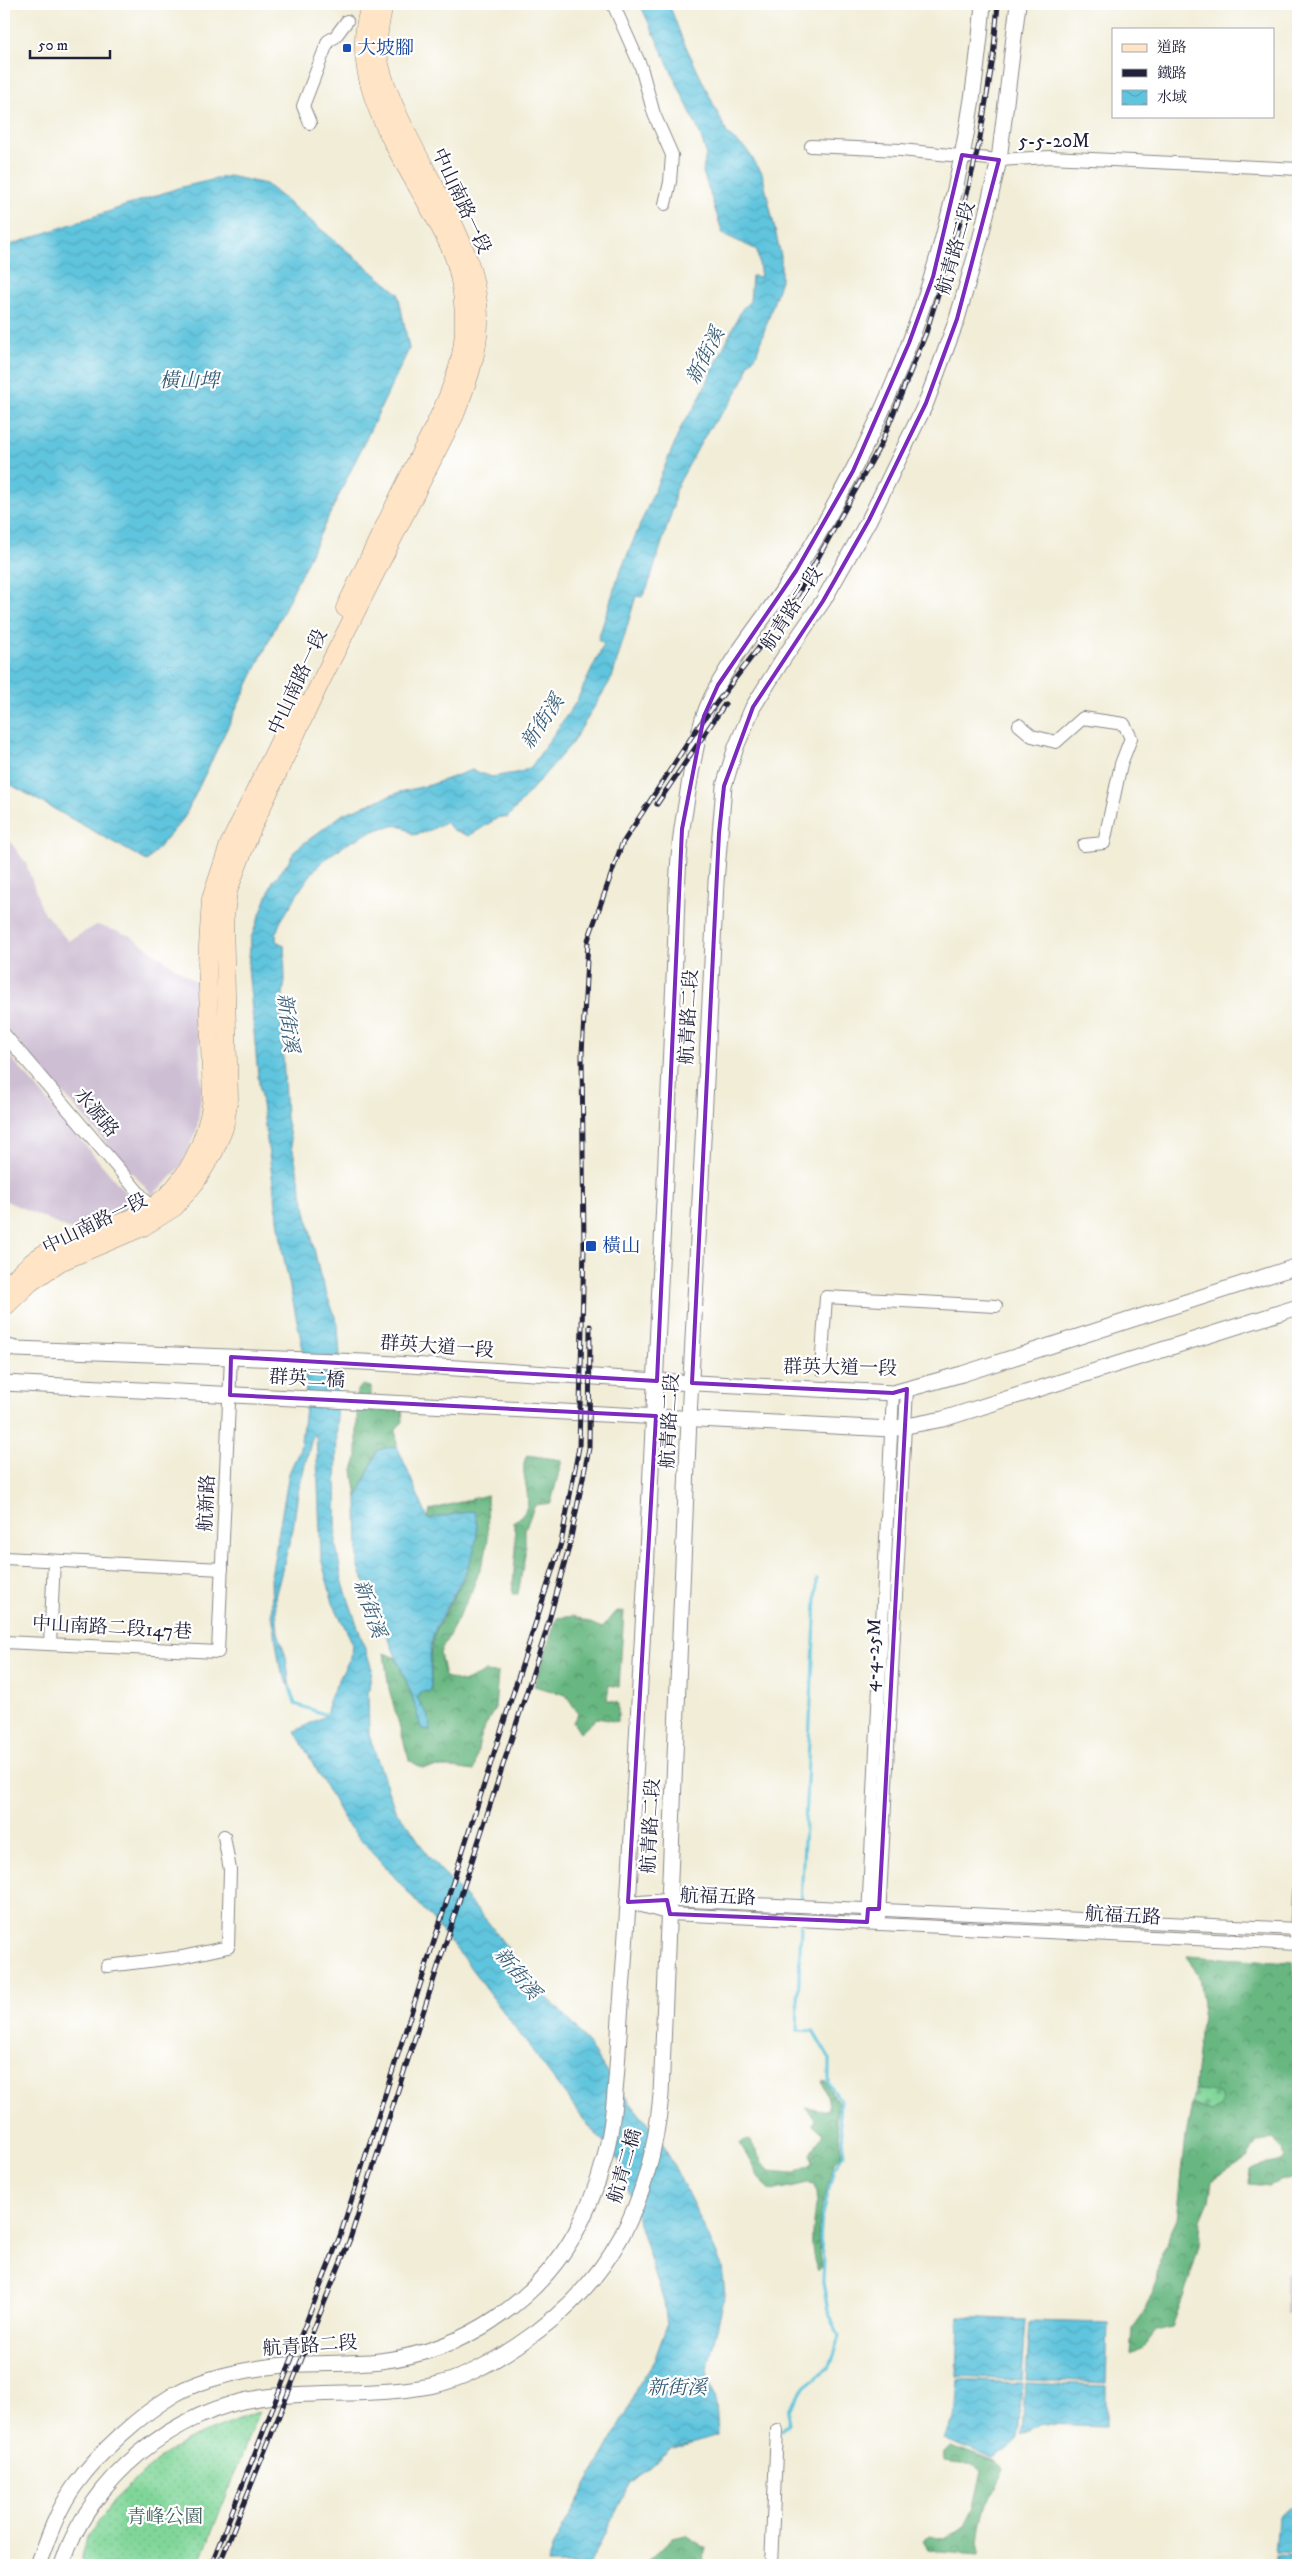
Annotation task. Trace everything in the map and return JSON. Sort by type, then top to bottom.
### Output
[{"type":"main road","name":"中山南路一段","points":[[5,1300],[60,1262],[143,1227],[192,1161],[209,1121],[212,1100],[207,962],[208,929],[211,899],[219,869],[229,845],[437,422],[463,342],[463,308],[452,254],[393,141],[369,85],[364,62],[364,36],[371,4]]},
{"type":"main road","name":"中山南路一段","points":[[156,1212],[175,1207],[194,1183],[214,1152],[224,1128],[229,1099],[224,923],[228,891],[252,828],[318,687],[455,415],[476,353],[479,323],[467,255],[405,133],[382,75],[378,32],[384,4]]},
{"type":"street","points":[[613,4],[641,67],[654,114],[672,155],[670,182],[665,204]]},
{"type":"street","name":"航青路二段","points":[[619,2043],[656,1416],[656,1381],[682,829],[704,716],[718,686],[796,572],[853,471],[909,343],[933,276],[962,155],[976,74],[983,4]]},
{"type":"street","name":"航青路二段","points":[[661,2095],[689,1418],[716,882],[724,786],[736,747],[754,707],[782,659],[823,601],[869,520],[926,402],[965,292],[980,240],[999,160],[1018,4]]},
{"type":"street","points":[[310,124],[303,106],[328,41],[335,37],[347,21]]},
{"type":"street","name":"5-5-20M","points":[[811,146],[962,155],[999,160],[1050,157],[1298,168]]},
{"type":"street","points":[[1019,725],[1032,736],[1056,742],[1083,718],[1124,724],[1131,738],[1121,764],[1104,843],[1084,845]]},
{"type":"street","name":"水源路","points":[[4,1034],[156,1212]]},
{"type":"street","name":"群英大道一段","points":[[363,1362],[692,1383],[900,1391],[1298,1266]]},
{"type":"street","points":[[821,1369],[826,1296],[996,1306]]},
{"type":"street","points":[[656,1416],[898,1428],[943,1419],[1298,1307]]},
{"type":"street","points":[[4,1346],[16,1349],[231,1357]]},
{"type":"street","name":"群英二橋","points":[[231,1357],[363,1362]]},
{"type":"street","name":"航新路","points":[[218,1652],[231,1357]]},
{"type":"street","points":[[4,1383],[230,1395]]},
{"type":"street","name":"4-4-25M","points":[[873,1915],[900,1391]]},
{"type":"street","name":"群英二橋","points":[[230,1395],[656,1416]]},
{"type":"street","points":[[4,1558],[222,1569]]},
{"type":"street","points":[[50,1644],[54,1561]]},
{"type":"street","name":"中山南路二段147巷","points":[[4,1642],[218,1652]]},
{"type":"street","points":[[107,1966],[182,1957],[228,1947],[230,1870],[224,1836]]},
{"type":"street","points":[[1297,1944],[1298,1891]]},
{"type":"street","name":"航福五路","points":[[628,1902],[669,1907],[1297,1929]]},
{"type":"street","name":"航福五路","points":[[669,1907],[801,1906],[873,1915],[1297,1944]]},
{"type":"street","name":"航青二橋","points":[[597,2185],[605,2165],[613,2122],[619,2043]]},
{"type":"street","name":"航青二橋","points":[[62,2565],[70,2540],[95,2498],[131,2461],[169,2432],[212,2410],[265,2398],[389,2392],[432,2386],[462,2376],[497,2359],[564,2312],[588,2285],[618,2245],[637,2206],[651,2160],[661,2095]]},
{"type":"street","name":"航青路二段","points":[[38,2565],[58,2515],[74,2486],[108,2446],[180,2391],[234,2374],[279,2365],[339,2365],[390,2360],[430,2350],[469,2334],[500,2318],[549,2271],[581,2223],[597,2185]]},
{"type":"street","points":[[771,2565],[777,2430]]},
{"type":"highlighted area","points":[[962,155],[999,160],[957,319],[926,403],[869,520],[823,601],[753,707],[724,786],[719,833],[692,1383],[893,1393],[907,1389],[879,1909],[868,1909],[867,1922],[670,1914],[667,1900],[628,1902],[656,1416],[230,1395],[231,1357],[657,1381],[682,829],[704,716],[718,685],[796,571],[853,471],[909,343],[933,277]]},
{"type":"shaded area","points":[[4,833],[26,863],[42,910],[68,941],[97,925],[129,935],[196,982],[202,1087],[197,1129],[182,1165],[152,1195],[4,1026]]},
{"type":"shaded area","points":[[4,1049],[130,1198],[129,1206],[121,1215],[75,1232],[4,1200]]},
{"type":"shaded area","points":[[1298,2272],[1298,2314],[1286,2314],[1286,2274]]},
{"type":"green space","points":[[363,1385],[371,1387],[371,1401],[402,1408],[403,1422],[396,1429],[397,1446],[378,1450],[357,1498],[353,1470],[357,1458],[357,1390]]},
{"type":"green space","points":[[527,1455],[562,1460],[551,1503],[535,1505],[525,1529],[525,1555],[518,1594],[512,1594],[516,1549],[514,1521],[527,1508],[528,1500],[524,1463]]},
{"type":"green space","points":[[487,1495],[488,1539],[485,1556],[471,1593],[440,1653],[445,1677],[463,1682],[485,1672],[498,1673],[495,1708],[481,1734],[474,1771],[445,1767],[422,1768],[409,1760],[389,1689],[384,1653],[396,1658],[412,1695],[421,1728],[429,1717],[417,1698],[421,1692],[431,1691],[431,1655],[434,1634],[466,1574],[474,1511],[428,1519],[430,1510]]},
{"type":"green space","points":[[624,1611],[619,1687],[609,1685],[607,1700],[618,1703],[618,1722],[597,1718],[580,1733],[573,1722],[578,1713],[566,1695],[534,1686],[557,1618],[574,1616],[602,1628],[614,1613]]},
{"type":"green space","points":[[1187,1956],[1293,1962],[1298,2018],[1298,2175],[1268,2186],[1249,2184],[1250,2170],[1284,2159],[1282,2148],[1273,2138],[1257,2143],[1247,2158],[1212,2180],[1209,2201],[1201,2220],[1199,2245],[1190,2278],[1172,2327],[1156,2331],[1143,2348],[1130,2354],[1132,2329],[1142,2315],[1157,2282],[1161,2253],[1177,2219],[1186,2136],[1192,2104],[1211,2112],[1210,2091],[1194,2090],[1203,2004],[1199,1977]]},
{"type":"green space","points":[[822,2081],[827,2082],[838,2102],[836,2121],[842,2155],[834,2162],[821,2213],[818,2236],[822,2267],[818,2271],[814,2260],[812,2241],[817,2200],[815,2184],[808,2183],[772,2191],[760,2180],[740,2143],[749,2140],[769,2171],[793,2173],[812,2163],[811,2153],[823,2133],[813,2124],[815,2118],[805,2107],[829,2111],[828,2099]]},
{"type":"green space","points":[[1194,2090],[1210,2091],[1220,2095],[1222,2102],[1219,2108],[1211,2112],[1192,2104]]},
{"type":"green space","name":"青峰公園","points":[[259,2411],[199,2565],[80,2565],[87,2537],[114,2500],[152,2465],[184,2441]]},
{"type":"green space","points":[[951,2446],[995,2462],[1004,2470],[993,2491],[982,2520],[979,2555],[928,2551],[922,2541],[929,2535],[944,2538],[965,2526],[974,2508],[982,2470],[976,2465],[944,2461],[945,2452]]},
{"type":"green space","points":[[685,2535],[706,2548],[701,2565],[643,2565],[672,2538]]},
{"type":"water","name":"新街溪","points":[[640,4],[669,4],[681,36],[728,135],[747,150],[762,173],[781,256],[781,280],[756,356],[748,364],[746,375],[731,402],[708,430],[675,490],[673,508],[648,586],[642,597],[636,596],[612,678],[572,743],[507,818],[499,817],[469,836],[453,830],[445,822],[427,832],[413,835],[403,826],[394,826],[373,831],[340,848],[324,860],[306,880],[281,921],[277,930],[276,941],[284,945],[285,980],[281,1010],[286,1118],[320,1276],[338,1325],[340,1357],[337,1404],[336,1545],[342,1580],[372,1669],[368,1694],[369,1735],[395,1810],[409,1826],[428,1856],[488,1922],[531,1980],[579,2031],[616,2085],[662,2142],[722,2266],[725,2295],[707,2371],[716,2404],[718,2435],[670,2449],[630,2484],[589,2565],[547,2565],[553,2545],[628,2410],[636,2389],[654,2361],[667,2325],[664,2302],[619,2161],[584,2120],[464,1959],[426,1912],[346,1823],[295,1731],[327,1715],[328,1701],[351,1656],[352,1642],[333,1603],[321,1558],[316,1434],[312,1438],[298,1492],[293,1529],[275,1597],[278,1632],[286,1657],[290,1688],[280,1668],[272,1614],[271,1576],[289,1473],[300,1449],[306,1400],[304,1354],[283,1254],[258,1076],[248,967],[251,938],[273,881],[288,863],[295,850],[343,814],[400,792],[430,785],[472,770],[492,777],[521,772],[531,767],[576,702],[604,644],[598,640],[618,577],[683,423],[695,407],[742,309],[750,301],[752,276],[761,277],[757,250],[723,234],[703,172],[706,153],[699,131]]},
{"type":"water","name":"橫山埤","points":[[229,176],[266,184],[398,293],[409,349],[184,818],[147,861],[4,781],[4,247],[178,188]]},
{"type":"water","points":[[397,1446],[428,1519],[474,1511],[477,1525],[472,1557],[432,1640],[430,1654],[431,1691],[421,1692],[417,1698],[429,1717],[430,1732],[421,1728],[412,1695],[358,1566],[357,1498],[378,1450]]},
{"type":"water","points":[[959,2317],[1026,2320],[1022,2380],[957,2377]]},
{"type":"water","points":[[1030,2321],[1108,2323],[1106,2383],[1026,2380]]},
{"type":"water","points":[[958,2380],[1022,2383],[1018,2440],[993,2459],[944,2439],[955,2417]]},
{"type":"water","points":[[1025,2383],[1106,2386],[1106,2426],[1043,2424],[1022,2435]]},
{"type":"water","points":[[1292,2505],[1298,2506],[1298,2554],[1275,2553],[1278,2518]]},
{"type":"water","points":[[1275,2556],[1298,2557],[1298,2565],[1275,2565]]},
{"type":"waterway","points":[[801,1903],[817,1579]]},
{"type":"waterway","points":[[290,1688],[295,1704],[327,1715]]},
{"type":"waterway","points":[[781,2430],[788,2423],[789,2409],[806,2386],[828,2369],[839,2337],[828,2310],[823,2282],[824,2257],[820,2239],[822,2219],[834,2168],[844,2154],[839,2117],[840,2100],[829,2084],[829,2058],[813,2031],[797,2030],[801,1925]]},
{"type":"railway","points":[[211,2565],[340,2236],[561,1543],[579,1447],[584,1248],[582,1054],[588,940],[622,844],[698,727],[793,603],[881,444],[926,333],[959,226],[979,144],[993,58],[998,4]]},
{"type":"railway","points":[[657,804],[725,704]]},
{"type":"railway","points":[[219,2565],[350,2239],[545,1635],[569,1547],[589,1448],[590,1326]]},
{"type":"place","name":"大坡腳","points":[[347,48]]},
{"type":"place","name":"橫山","points":[[591,1246]]}]
